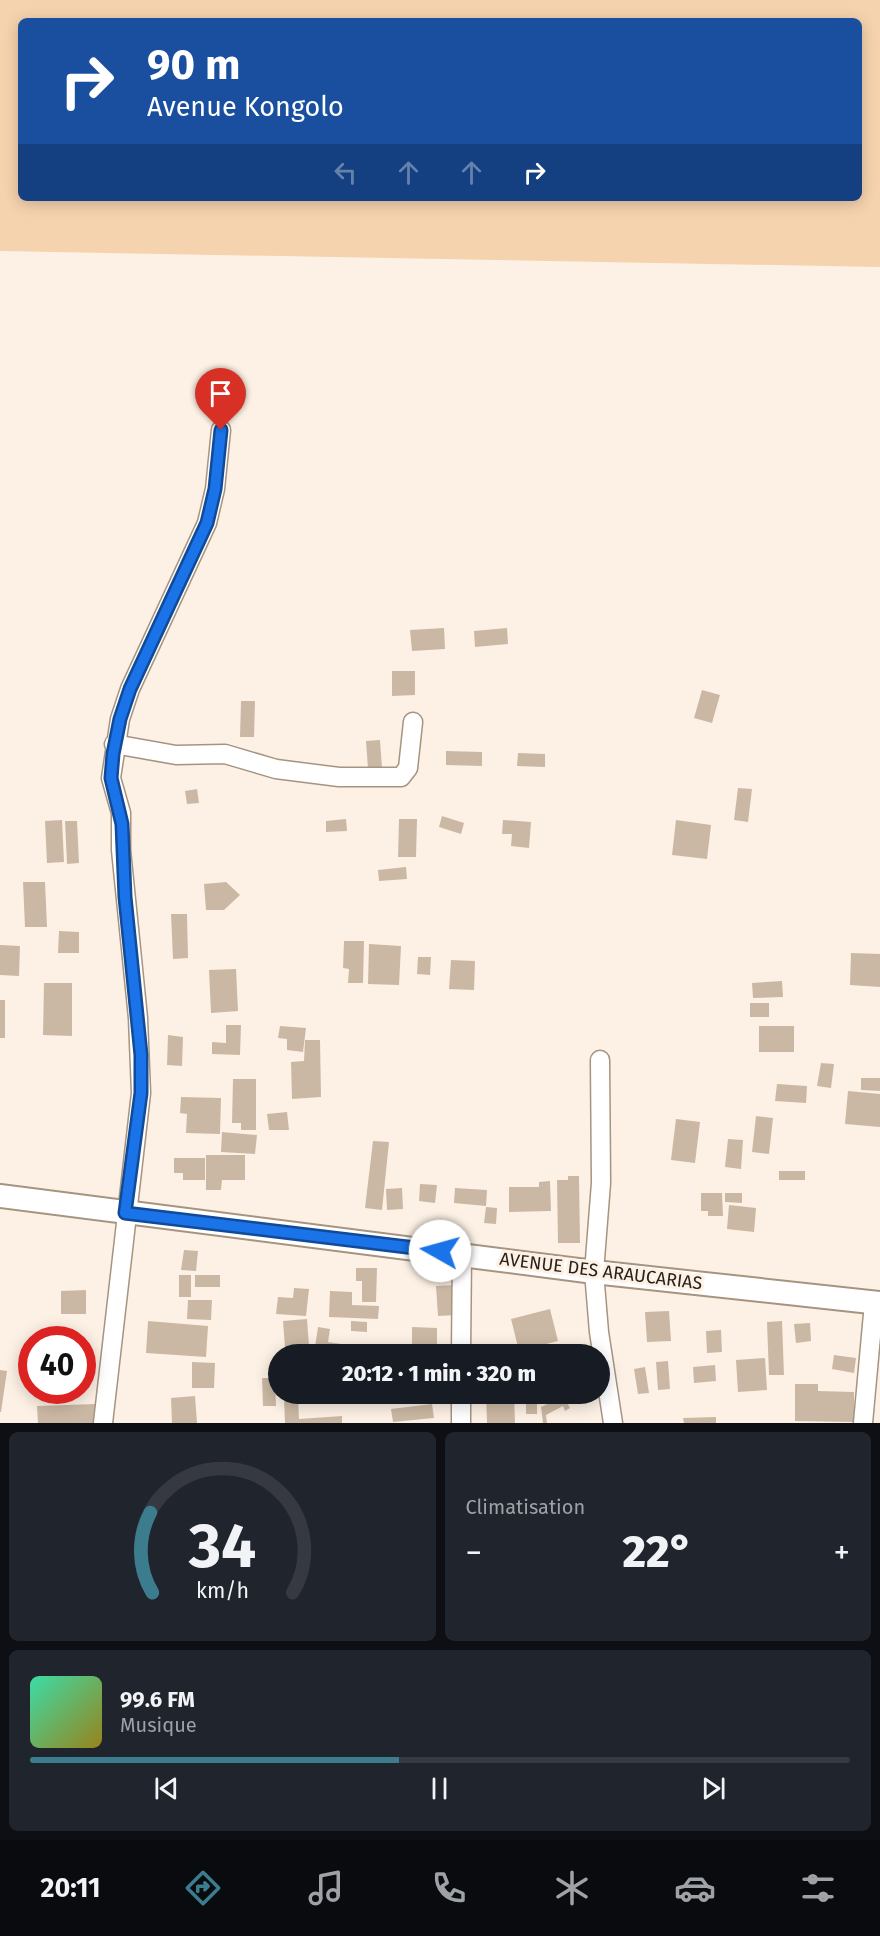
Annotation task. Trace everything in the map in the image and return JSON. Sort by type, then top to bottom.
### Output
[{"type":"street","points":[[103,1423],[125,1213],[141,1093],[141,1055],[125,897],[122,824],[111,778],[114,744],[130,689],[207,523],[215,489],[221,430]]},
{"type":"street","points":[[114,744],[176,755],[225,754],[276,769],[339,777],[401,777],[408,768],[413,722]]},
{"type":"street","points":[[600,1060],[601,1183],[594,1272],[599,1332],[613,1423]]},
{"type":"street","name":"AVENUE DES ARAUCARIAS","points":[[0,1196],[462,1253],[594,1272],[877,1303]]},
{"type":"street","points":[[462,1253],[462,1344]]},
{"type":"street","points":[[863,1423],[877,1303]]},
{"type":"street","points":[[461,1404],[461,1423]]},
{"type":"shaded area","points":[[0,0],[880,0],[880,267],[0,251]]},
{"type":"building","points":[[444,628],[445,649],[412,651],[410,630]]},
{"type":"building","points":[[507,628],[508,644],[475,647],[474,631]]},
{"type":"building","points":[[392,671],[415,671],[415,695],[392,696]]},
{"type":"building","points":[[702,690],[720,695],[712,723],[694,718]]},
{"type":"building","points":[[241,701],[255,701],[254,737],[240,737]]},
{"type":"building","points":[[380,740],[382,768],[368,769],[366,741]]},
{"type":"building","points":[[446,751],[482,752],[482,766],[446,765]]},
{"type":"building","points":[[518,753],[545,754],[545,767],[517,766]]},
{"type":"building","points":[[738,788],[752,789],[748,822],[734,820]]},
{"type":"building","points":[[197,789],[199,803],[187,804],[185,791]]},
{"type":"building","points":[[442,816],[464,823],[461,834],[439,827]]},
{"type":"building","points":[[346,819],[347,831],[326,832],[326,821]]},
{"type":"building","points":[[399,819],[417,819],[416,857],[398,857]]},
{"type":"building","points":[[62,820],[64,862],[47,863],[45,821]]},
{"type":"building","points":[[503,820],[531,822],[529,848],[511,846],[512,834],[502,834]]},
{"type":"building","points":[[676,820],[711,825],[707,859],[672,855]]},
{"type":"building","points":[[65,821],[77,821],[79,863],[67,864]]},
{"type":"building","points":[[406,867],[407,879],[379,881],[378,870]]},
{"type":"building","points":[[23,882],[45,882],[47,927],[25,927]]},
{"type":"building","points":[[226,882],[240,895],[224,910],[206,910],[204,884]]},
{"type":"building","points":[[171,914],[187,914],[188,958],[173,959]]},
{"type":"building","points":[[59,931],[79,932],[79,953],[58,953]]},
{"type":"building","points":[[344,941],[364,941],[363,983],[348,983],[349,969],[343,968]]},
{"type":"building","points":[[369,944],[401,946],[399,985],[368,984]]},
{"type":"building","points":[[0,945],[20,946],[19,976],[0,975]]},
{"type":"building","points":[[851,953],[880,954],[880,987],[850,985]]},
{"type":"building","points":[[418,957],[431,957],[430,975],[417,974]]},
{"type":"building","points":[[451,960],[475,961],[474,990],[449,989]]},
{"type":"building","points":[[236,969],[238,1011],[211,1013],[209,970]]},
{"type":"building","points":[[782,981],[783,997],[753,998],[752,983]]},
{"type":"building","points":[[44,983],[72,983],[72,1036],[43,1035]]},
{"type":"building","points":[[0,1000],[5,1000],[5,1038],[0,1038]]},
{"type":"building","points":[[750,1003],[769,1003],[769,1017],[750,1017]]},
{"type":"building","points":[[226,1025],[241,1025],[240,1055],[212,1054],[212,1042],[226,1043]]},
{"type":"building","points":[[280,1026],[306,1028],[303,1052],[287,1050],[287,1039],[278,1038]]},
{"type":"building","points":[[759,1026],[794,1026],[794,1052],[759,1052]]},
{"type":"building","points":[[168,1035],[183,1037],[182,1066],[167,1065]]},
{"type":"building","points":[[305,1040],[320,1040],[321,1097],[292,1099],[291,1062],[304,1061]]},
{"type":"building","points":[[821,1063],[834,1064],[831,1088],[817,1086]]},
{"type":"building","points":[[861,1078],[880,1078],[880,1091],[861,1090]]},
{"type":"building","points":[[233,1079],[256,1079],[256,1130],[241,1130],[241,1123],[232,1123]]},
{"type":"building","points":[[777,1084],[807,1086],[806,1103],[775,1101]]},
{"type":"building","points":[[848,1091],[880,1094],[880,1127],[845,1124]]},
{"type":"building","points":[[181,1097],[221,1098],[220,1134],[186,1133],[187,1114],[180,1113]]},
{"type":"building","points":[[287,1112],[289,1130],[269,1130],[267,1114]]},
{"type":"building","points":[[756,1116],[773,1118],[769,1154],[752,1152]]},
{"type":"building","points":[[676,1119],[700,1122],[695,1163],[671,1160]]},
{"type":"building","points":[[222,1132],[257,1135],[255,1154],[221,1152]]},
{"type":"building","points":[[728,1139],[743,1140],[741,1169],[725,1167]]},
{"type":"building","points":[[373,1141],[389,1142],[382,1210],[365,1208]]},
{"type":"building","points":[[206,1155],[245,1155],[245,1180],[222,1180],[221,1190],[206,1190]]},
{"type":"building","points":[[174,1158],[205,1158],[205,1180],[183,1180],[183,1173],[174,1173]]},
{"type":"building","points":[[779,1171],[805,1171],[805,1180],[779,1180]]},
{"type":"building","points":[[568,1176],[579,1176],[580,1243],[558,1243],[557,1180],[568,1180]]},
{"type":"building","points":[[550,1181],[551,1211],[509,1212],[509,1187],[539,1187],[539,1182]]},
{"type":"building","points":[[420,1184],[437,1185],[435,1203],[419,1201]]},
{"type":"building","points":[[402,1188],[403,1209],[387,1210],[386,1189]]},
{"type":"building","points":[[455,1188],[487,1190],[486,1206],[454,1203]]},
{"type":"building","points":[[701,1193],[722,1193],[723,1216],[708,1216],[708,1211],[701,1211]]},
{"type":"building","points":[[725,1193],[742,1193],[742,1203],[725,1202]]},
{"type":"building","points":[[729,1205],[756,1208],[754,1232],[727,1229]]},
{"type":"building","points":[[486,1207],[497,1208],[496,1224],[484,1223]]},
{"type":"building","points":[[184,1250],[198,1251],[196,1271],[181,1270]]},
{"type":"building","points":[[356,1268],[377,1268],[376,1302],[362,1302],[362,1281],[356,1281]]},
{"type":"building","points":[[179,1275],[191,1275],[191,1297],[179,1297]]},
{"type":"building","points":[[195,1275],[220,1275],[220,1287],[195,1287]]},
{"type":"building","points":[[455,1285],[457,1315],[438,1316],[436,1286]]},
{"type":"building","points":[[294,1288],[309,1289],[306,1316],[276,1314],[278,1297],[293,1298]]},
{"type":"building","points":[[86,1290],[86,1314],[61,1314],[61,1291]]},
{"type":"building","points":[[330,1291],[352,1292],[352,1305],[379,1306],[378,1319],[329,1317]]},
{"type":"building","points":[[188,1300],[212,1300],[211,1320],[187,1319]]},
{"type":"building","points":[[550,1309],[558,1341],[546,1344],[517,1344],[511,1319]]},
{"type":"building","points":[[669,1311],[671,1341],[647,1342],[645,1312]]},
{"type":"building","points":[[307,1319],[309,1344],[285,1344],[283,1321]]},
{"type":"building","points":[[148,1321],[208,1326],[206,1357],[146,1353]]},
{"type":"building","points":[[351,1321],[367,1322],[367,1332],[351,1331]]},
{"type":"building","points":[[782,1321],[784,1375],[769,1375],[767,1322]]},
{"type":"building","points":[[810,1323],[811,1341],[796,1343],[794,1324]]},
{"type":"building","points":[[318,1327],[330,1329],[328,1342],[341,1344],[315,1344]]},
{"type":"building","points":[[412,1327],[437,1328],[437,1344],[412,1344]]},
{"type":"building","points":[[721,1330],[722,1352],[707,1353],[706,1331]]},
{"type":"building","points":[[834,1355],[856,1358],[854,1373],[832,1369]]},
{"type":"building","points":[[765,1358],[767,1390],[738,1392],[736,1360]]},
{"type":"building","points":[[668,1361],[670,1389],[658,1390],[656,1362]]},
{"type":"building","points":[[192,1362],[215,1363],[214,1388],[192,1388]]},
{"type":"building","points":[[715,1365],[716,1381],[694,1383],[693,1367]]},
{"type":"building","points":[[645,1367],[649,1393],[638,1394],[634,1369]]},
{"type":"building","points":[[0,1370],[7,1371],[1,1412],[0,1412]]},
{"type":"building","points":[[262,1378],[268,1378],[268,1404],[276,1404],[276,1406],[263,1406]]},
{"type":"building","points":[[795,1384],[818,1384],[818,1391],[854,1392],[854,1422],[795,1421]]},
{"type":"building","points":[[195,1396],[197,1423],[172,1423],[171,1398]]},
{"type":"building","points":[[95,1404],[96,1423],[38,1423],[37,1406]]},
{"type":"building","points":[[284,1404],[298,1404],[299,1419],[342,1416],[342,1423],[285,1423]]},
{"type":"building","points":[[432,1404],[434,1418],[393,1422],[391,1409]]},
{"type":"building","points":[[486,1404],[514,1404],[515,1423],[487,1423]]},
{"type":"building","points":[[526,1404],[537,1404],[537,1414],[526,1414]]},
{"type":"building","points":[[547,1404],[568,1404],[570,1408],[565,1411],[563,1406],[546,1415],[547,1423],[543,1423],[541,1407]]},
{"type":"building","points":[[716,1417],[716,1423],[684,1423],[683,1418]]},
{"type":"route","points":[[221,430],[218,472],[207,523],[130,689],[114,744],[111,778],[115,799],[121,813],[121,850],[141,1055],[141,1093],[125,1213],[440,1251]]}]
